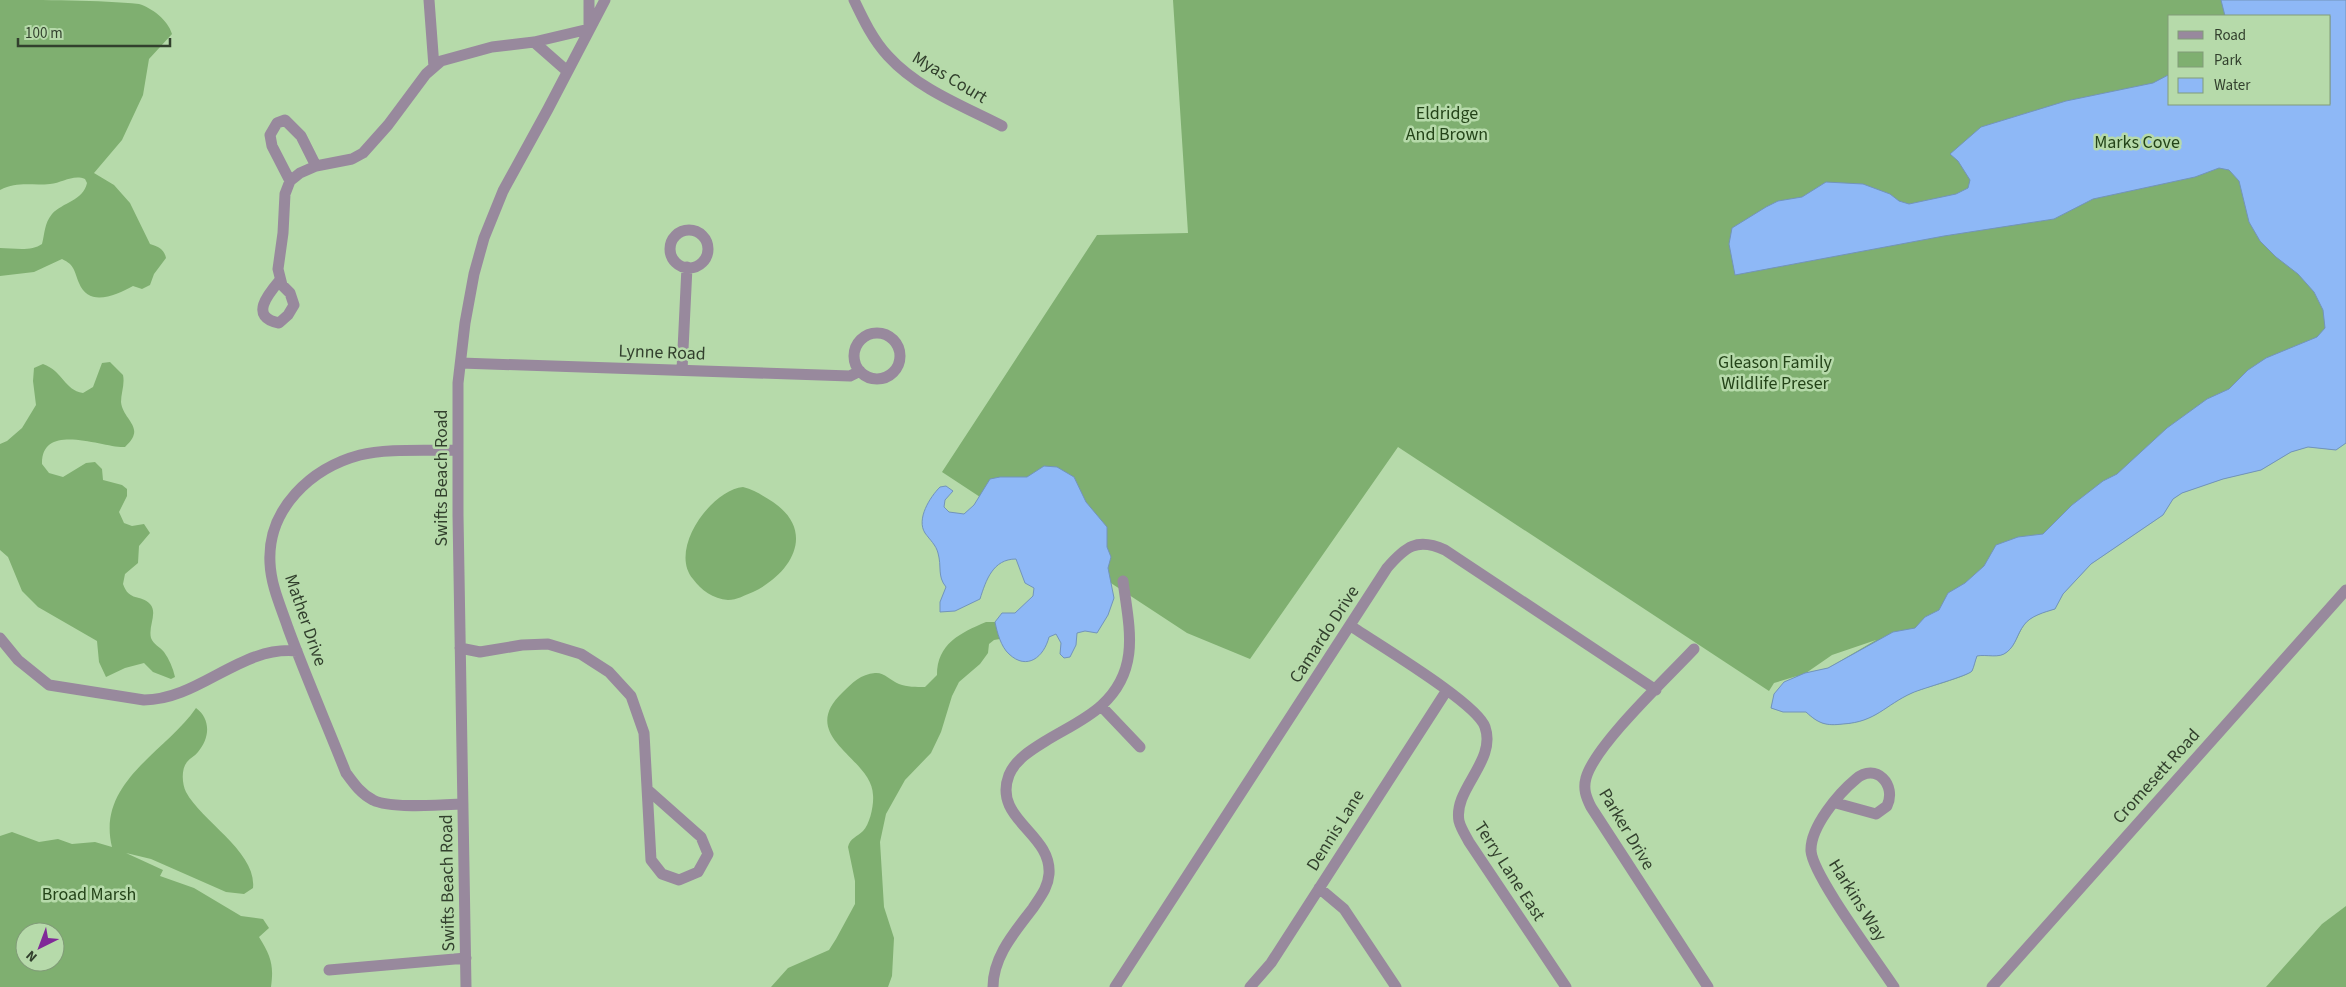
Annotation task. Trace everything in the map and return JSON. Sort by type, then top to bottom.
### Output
[{"type":"street","points":[[429,0],[434,68]]},
{"type":"street","points":[[280,280],[278,269],[283,233],[285,194],[290,182],[300,173],[316,166],[352,159],[363,153],[388,126],[426,74],[441,61],[492,47],[534,42],[589,29],[589,0]]},
{"type":"street","name":"Swifts Beach Road","points":[[466,987],[458,450],[461,363],[474,274],[484,238],[503,190],[605,0]]},
{"type":"street","name":"Myas Court","points":[[854,0],[880,47],[898,66],[933,91],[1002,126]]},
{"type":"street","points":[[534,42],[567,71]]},
{"type":"street","points":[[290,182],[272,146],[270,135],[277,123],[285,120],[301,136],[316,166]]},
{"type":"street","points":[[682,370],[687,267]]},
{"type":"street","name":"Lynne Road","points":[[878,333],[887,335],[894,340],[900,357],[892,373],[885,377],[876,378],[867,376],[860,371],[855,363],[854,354],[862,339],[878,333]]},
{"type":"street","name":"Lynne Road","points":[[461,363],[850,376],[860,371]]},
{"type":"street","name":"Mather Drive","points":[[458,450],[362,454],[334,462],[309,480],[287,503],[273,532],[270,562],[273,586],[297,650],[346,773],[359,790],[375,802],[393,804],[464,804]]},
{"type":"street","name":"Camardo Drive","points":[[1114,987],[1387,568],[1401,552],[1417,544],[1433,545],[1656,690]]},
{"type":"street","points":[[993,987],[997,960],[1043,893],[1049,873],[1043,848],[1014,816],[1008,804],[1006,794],[1010,775],[1015,765],[1030,751],[1101,706],[1120,680],[1129,662],[1130,636],[1122,581]]},
{"type":"street","name":"Cromesett Road","points":[[1992,987],[2346,590]]},
{"type":"street","name":"Terry Lane East","points":[[1351,626],[1446,690],[1478,716],[1486,729],[1485,751],[1462,802],[1459,823],[1474,850],[1566,987]]},
{"type":"street","points":[[0,638],[18,660],[49,685],[144,700],[153,700],[175,693],[261,654],[276,650],[297,650]]},
{"type":"street","points":[[460,648],[480,652],[522,645],[548,644],[581,654],[609,672],[631,696],[644,732],[651,860],[662,874],[680,880],[698,872],[708,854],[700,837],[648,790]]},
{"type":"street","name":"Parker Drive","points":[[1694,649],[1596,758],[1586,777],[1585,796],[1708,987]]},
{"type":"street","name":"Dennis Lane","points":[[1250,987],[1271,963],[1446,690]]},
{"type":"street","points":[[1101,706],[1140,747]]},
{"type":"street","name":"Harkins Way","points":[[1836,802],[1876,814],[1887,806],[1891,793],[1886,780],[1880,776],[1866,774],[1855,780],[1836,802],[1815,832],[1811,852],[1814,863],[1894,987]]},
{"type":"street","points":[[1319,888],[1344,909],[1396,987]]},
{"type":"street","points":[[329,970],[466,958]]},
{"type":"green space","points":[[0,0],[89,1],[139,4],[159,15],[170,29],[172,34],[149,59],[143,95],[122,140],[94,173],[114,185],[130,203],[150,244],[164,252],[166,258],[154,274],[150,285],[142,289],[133,286],[111,296],[96,297],[89,295],[83,291],[72,266],[62,259],[34,272],[0,276],[0,248],[27,249],[42,244],[49,218],[56,210],[77,198],[85,189],[87,183],[85,179],[72,178],[50,184],[25,184],[0,190]]},
{"type":"green space","points":[[1173,0],[2346,0],[2346,443],[2336,450],[2308,447],[2291,452],[2261,470],[2223,479],[2182,493],[2173,499],[2163,515],[2091,564],[2063,594],[2055,609],[2030,619],[2007,652],[1997,656],[1977,656],[1972,671],[1969,673],[1912,693],[1872,716],[1854,723],[1827,724],[1819,722],[1806,712],[1783,712],[1771,708],[1774,696],[1779,688],[1797,676],[1774,683],[1769,691],[1398,447],[1250,659],[1187,633],[942,472],[1097,235],[1188,233]],"holes":[[[1876,640],[1828,668],[1806,673],[1832,655]]]},
{"type":"green space","points":[[110,362],[123,375],[124,382],[121,402],[134,429],[131,440],[125,447],[116,447],[76,440],[63,440],[52,443],[44,451],[42,464],[49,473],[63,477],[86,463],[95,462],[102,469],[103,480],[122,485],[127,489],[127,496],[119,512],[124,523],[132,526],[144,524],[150,533],[139,546],[138,563],[125,574],[123,584],[132,596],[143,599],[150,604],[153,611],[151,638],[164,652],[169,661],[175,677],[171,679],[153,672],[144,663],[125,668],[106,677],[99,662],[97,641],[38,607],[22,591],[8,557],[0,550],[0,444],[7,441],[22,428],[36,405],[33,381],[34,368],[43,364],[50,367],[72,388],[83,393],[93,387],[102,363]]},
{"type":"green space","points":[[743,487],[755,491],[773,502],[786,514],[794,526],[796,539],[794,552],[788,564],[767,584],[738,598],[728,600],[717,598],[700,587],[693,579],[687,567],[686,553],[689,538],[697,523],[718,499],[731,491]]},
{"type":"green space","points":[[986,622],[995,622],[1000,639],[994,640],[989,644],[988,653],[980,664],[959,682],[952,696],[941,732],[931,753],[905,780],[886,814],[880,842],[884,907],[894,938],[892,976],[888,987],[771,987],[788,968],[829,950],[855,904],[855,881],[848,847],[850,842],[868,824],[873,795],[869,782],[861,769],[831,734],[827,722],[830,708],[853,682],[870,674],[881,674],[902,685],[925,687],[937,675],[941,655],[952,641],[959,635]]},
{"type":"green space","name":"Broad Marsh","points":[[196,708],[201,712],[206,723],[207,735],[202,747],[185,765],[183,781],[185,789],[204,815],[238,850],[252,875],[253,888],[244,894],[226,892],[151,859],[126,853],[163,870],[160,876],[194,888],[241,916],[263,919],[269,928],[259,937],[271,961],[271,987],[0,987],[0,836],[12,832],[39,842],[58,839],[72,844],[95,842],[112,847],[110,824],[114,804],[124,786],[137,770],[183,724]]},
{"type":"green space","points":[[2346,906],[2346,987],[2266,987],[2322,924]]},
{"type":"water","points":[[2221,0],[2346,0],[2346,443],[2336,450],[2308,447],[2291,452],[2261,470],[2223,479],[2182,493],[2173,499],[2163,515],[2091,564],[2063,594],[2055,609],[2030,619],[2007,652],[1997,656],[1977,656],[1972,671],[1969,673],[1912,693],[1872,716],[1854,723],[1827,724],[1819,722],[1806,712],[1783,712],[1771,708],[1774,694],[1784,682],[1805,673],[1828,668],[1893,632],[1915,628],[1925,617],[1939,610],[1948,593],[1965,583],[1984,566],[1996,545],[2018,537],[2043,534],[2072,505],[2103,481],[2117,474],[2167,428],[2207,399],[2229,389],[2248,370],[2266,358],[2317,337],[2325,328],[2323,310],[2314,292],[2298,274],[2276,257],[2260,241],[2249,222],[2239,181],[2229,170],[2219,168],[2195,177],[2093,199],[2054,219],[1944,236],[1735,275],[1729,244],[1732,228],[1778,201],[1802,197],[1826,182],[1863,184],[1890,194],[1899,201],[1909,204],[1956,194],[1968,188],[1970,180],[1958,161],[1950,154],[1981,127],[2066,101],[2153,83],[2168,75],[2168,105],[2331,105],[2331,15],[2225,15]]},
{"type":"water","points":[[1044,466],[1057,467],[1074,477],[1086,502],[1107,527],[1107,547],[1111,557],[1108,568],[1114,598],[1108,615],[1097,633],[1085,631],[1077,633],[1076,645],[1070,657],[1064,658],[1060,654],[1061,643],[1056,634],[1049,637],[1039,656],[1028,661],[1022,661],[1006,651],[995,622],[1002,613],[1015,613],[1033,596],[1034,588],[1025,583],[1016,559],[1008,560],[996,567],[988,578],[980,599],[955,611],[940,612],[940,602],[946,587],[941,575],[937,550],[925,533],[922,521],[928,502],[940,487],[946,486],[953,491],[945,500],[944,507],[949,512],[964,514],[974,505],[990,479],[1027,477]]},
{"type":"park label","name":"Eldridge And Brown","points":[[1447,123]]},
{"type":"park label","name":"Marks Cove","points":[[2137,142]]},
{"type":"park label","name":"Gleason Family Wildlife Preser","points":[[1775,372]]}]
